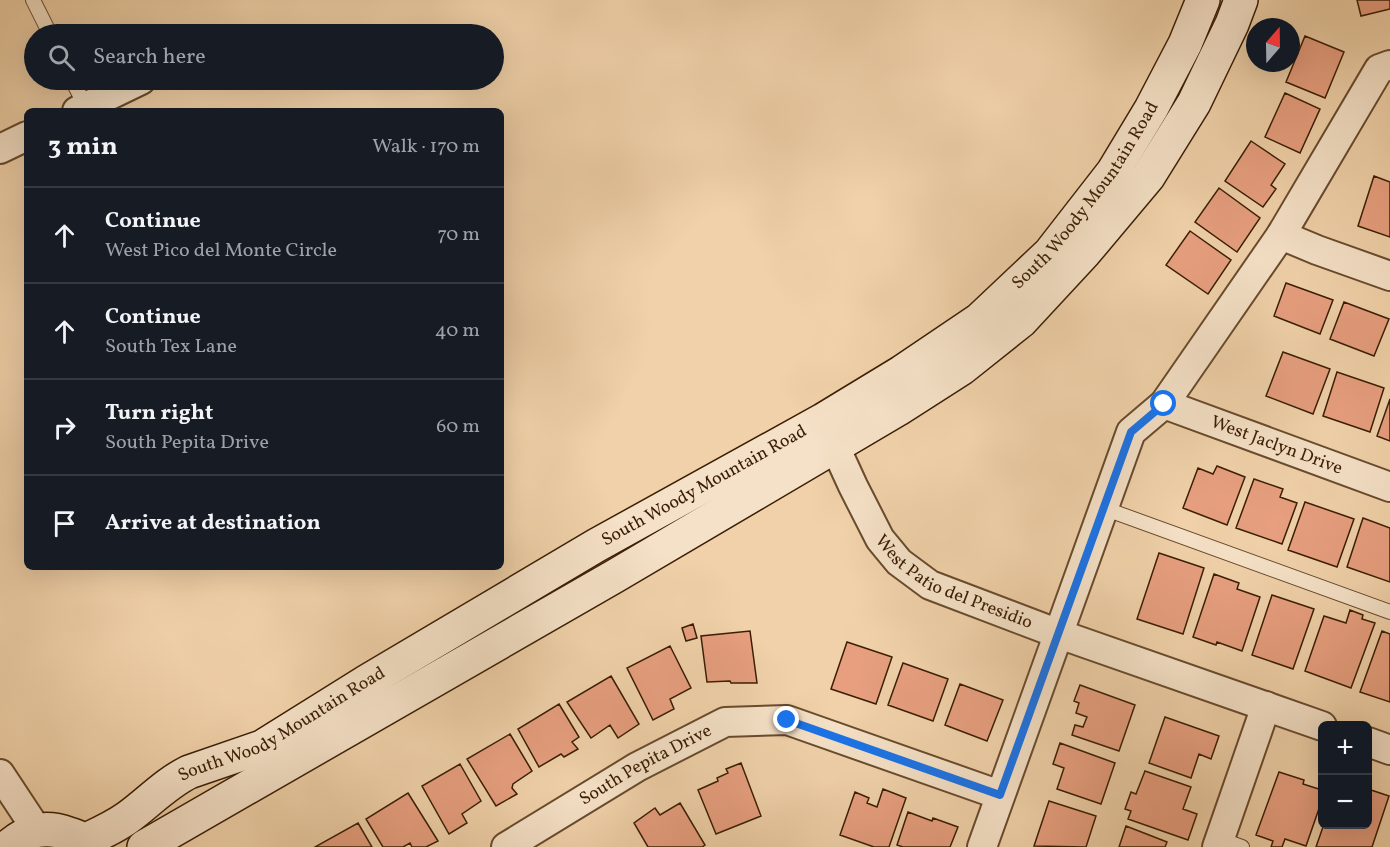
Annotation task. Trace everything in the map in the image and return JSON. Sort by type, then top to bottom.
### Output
[{"type":"street","name":"South Woody Mountain Road","points":[[144,847],[615,576],[829,433],[902,372],[979,320],[1050,253],[1113,172],[1151,109],[1185,44],[1203,0]]},
{"type":"street","name":"South Woody Mountain Road","points":[[86,844],[110,830],[177,778],[261,747],[587,551],[829,433],[898,409],[962,368],[1021,321],[1085,252],[1148,177],[1194,103],[1241,0]]},
{"type":"street","points":[[982,847],[1131,432],[1164,404],[1281,236],[1379,69],[1390,64]]},
{"type":"street","points":[[84,108],[121,90]]},
{"type":"street","points":[[0,149],[24,137]]},
{"type":"street","points":[[1281,236],[1390,276]]},
{"type":"street","name":"West Jaclyn Drive","points":[[1164,404],[1390,487]]},
{"type":"street","name":"West Patio del Presidio","points":[[829,433],[880,539],[898,562],[930,585],[1059,634],[1318,724]]},
{"type":"street","points":[[1226,844],[1266,706]]},
{"type":"street","name":"South Pepita Drive","points":[[506,847],[637,766],[725,722],[787,720],[1000,795]]},
{"type":"street","points":[[1372,743],[1390,750]]},
{"type":"street","points":[[0,774],[37,830]]},
{"type":"street","points":[[0,836],[8,847],[21,836],[37,830],[54,829],[71,834],[86,844]]},
{"type":"lane","points":[[33,0],[45,24]]},
{"type":"lane","points":[[75,90],[82,108]]},
{"type":"lane","points":[[1103,508],[1390,612]]},
{"type":"building","points":[[1357,0],[1390,0],[1390,9],[1361,16]]},
{"type":"building","points":[[1305,36],[1344,52],[1325,98],[1286,82],[1290,72],[1300,72],[1300,48]]},
{"type":"building","points":[[1285,93],[1320,109],[1300,153],[1265,137]]},
{"type":"building","points":[[1251,141],[1285,164],[1271,185],[1276,189],[1263,207],[1225,181]]},
{"type":"building","points":[[1374,176],[1390,182],[1390,237],[1358,226]]},
{"type":"building","points":[[1219,188],[1260,218],[1237,252],[1195,222]]},
{"type":"building","points":[[1190,231],[1231,260],[1208,294],[1166,265]]},
{"type":"building","points":[[1286,283],[1333,300],[1320,334],[1274,316]]},
{"type":"building","points":[[1344,302],[1389,319],[1374,356],[1330,339]]},
{"type":"building","points":[[1283,352],[1330,369],[1313,414],[1266,396]]},
{"type":"building","points":[[1337,372],[1384,388],[1370,432],[1323,416]]},
{"type":"building","points":[[1390,399],[1390,441],[1377,436]]},
{"type":"building","points":[[1217,466],[1245,477],[1227,525],[1183,508],[1198,468],[1213,474]]},
{"type":"building","points":[[1254,479],[1283,489],[1280,497],[1297,503],[1282,544],[1236,528]]},
{"type":"building","points":[[1305,502],[1354,519],[1337,567],[1288,550]]},
{"type":"building","points":[[1363,518],[1390,528],[1390,582],[1347,567]]},
{"type":"building","points":[[1159,553],[1204,568],[1183,634],[1137,619]]},
{"type":"building","points":[[1214,574],[1239,583],[1237,589],[1260,597],[1242,651],[1193,637]]},
{"type":"building","points":[[1272,595],[1314,609],[1293,669],[1252,655]]},
{"type":"building","points":[[1350,610],[1363,615],[1362,619],[1375,623],[1351,688],[1305,671],[1324,616],[1346,623]]},
{"type":"building","points":[[693,624],[697,638],[686,641],[682,628]]},
{"type":"building","points":[[750,631],[757,683],[707,682],[701,636]]},
{"type":"building","points":[[1382,631],[1390,634],[1390,702],[1360,692]]},
{"type":"building","points":[[847,642],[892,657],[876,704],[831,689]]},
{"type":"building","points":[[670,646],[691,688],[670,699],[674,709],[653,720],[627,668]]},
{"type":"building","points":[[903,663],[948,679],[933,721],[888,705]]},
{"type":"building","points":[[611,676],[639,724],[618,738],[610,725],[591,738],[567,702]]},
{"type":"building","points":[[960,684],[1003,700],[987,741],[945,725]]},
{"type":"building","points":[[1080,685],[1135,705],[1119,751],[1072,735],[1075,725],[1083,727],[1087,717],[1076,713],[1079,703],[1074,701]]},
{"type":"building","points":[[559,704],[579,737],[572,742],[578,749],[564,757],[561,754],[539,767],[518,729]]},
{"type":"building","points":[[1165,717],[1219,736],[1211,759],[1199,754],[1191,778],[1149,763]]},
{"type":"building","points":[[510,734],[532,771],[513,784],[512,788],[517,794],[496,806],[467,759]]},
{"type":"building","points":[[1060,743],[1115,763],[1101,804],[1057,789],[1064,768],[1053,764]]},
{"type":"building","points":[[741,763],[761,816],[716,834],[698,790],[718,781],[717,778],[728,773],[726,769]]},
{"type":"building","points":[[460,764],[481,801],[462,814],[467,823],[449,834],[422,786]]},
{"type":"building","points":[[1145,771],[1191,787],[1183,809],[1197,814],[1188,840],[1128,819],[1131,811],[1125,809],[1131,792],[1136,794]]},
{"type":"building","points":[[1279,772],[1304,780],[1303,784],[1318,789],[1318,812],[1306,846],[1285,839],[1282,847],[1271,847],[1273,841],[1256,835]]},
{"type":"building","points":[[883,789],[906,798],[889,847],[874,847],[840,835],[855,792],[869,798],[867,803],[877,807]]},
{"type":"building","points":[[1372,790],[1389,796],[1372,847],[1316,847],[1322,829],[1372,829]]},
{"type":"building","points":[[408,793],[438,841],[426,847],[412,847],[410,843],[403,847],[383,847],[366,819]]},
{"type":"building","points":[[1049,801],[1096,816],[1086,847],[1034,846]]},
{"type":"building","points":[[680,803],[705,845],[702,847],[648,847],[634,823],[655,808],[660,815]]},
{"type":"building","points":[[908,812],[958,827],[950,847],[897,845]]},
{"type":"building","points":[[358,823],[372,847],[315,847]]},
{"type":"building","points":[[1126,826],[1167,842],[1165,847],[1119,847]]},
{"type":"route","points":[[787,720],[1000,795],[1131,432],[1164,404]]}]
